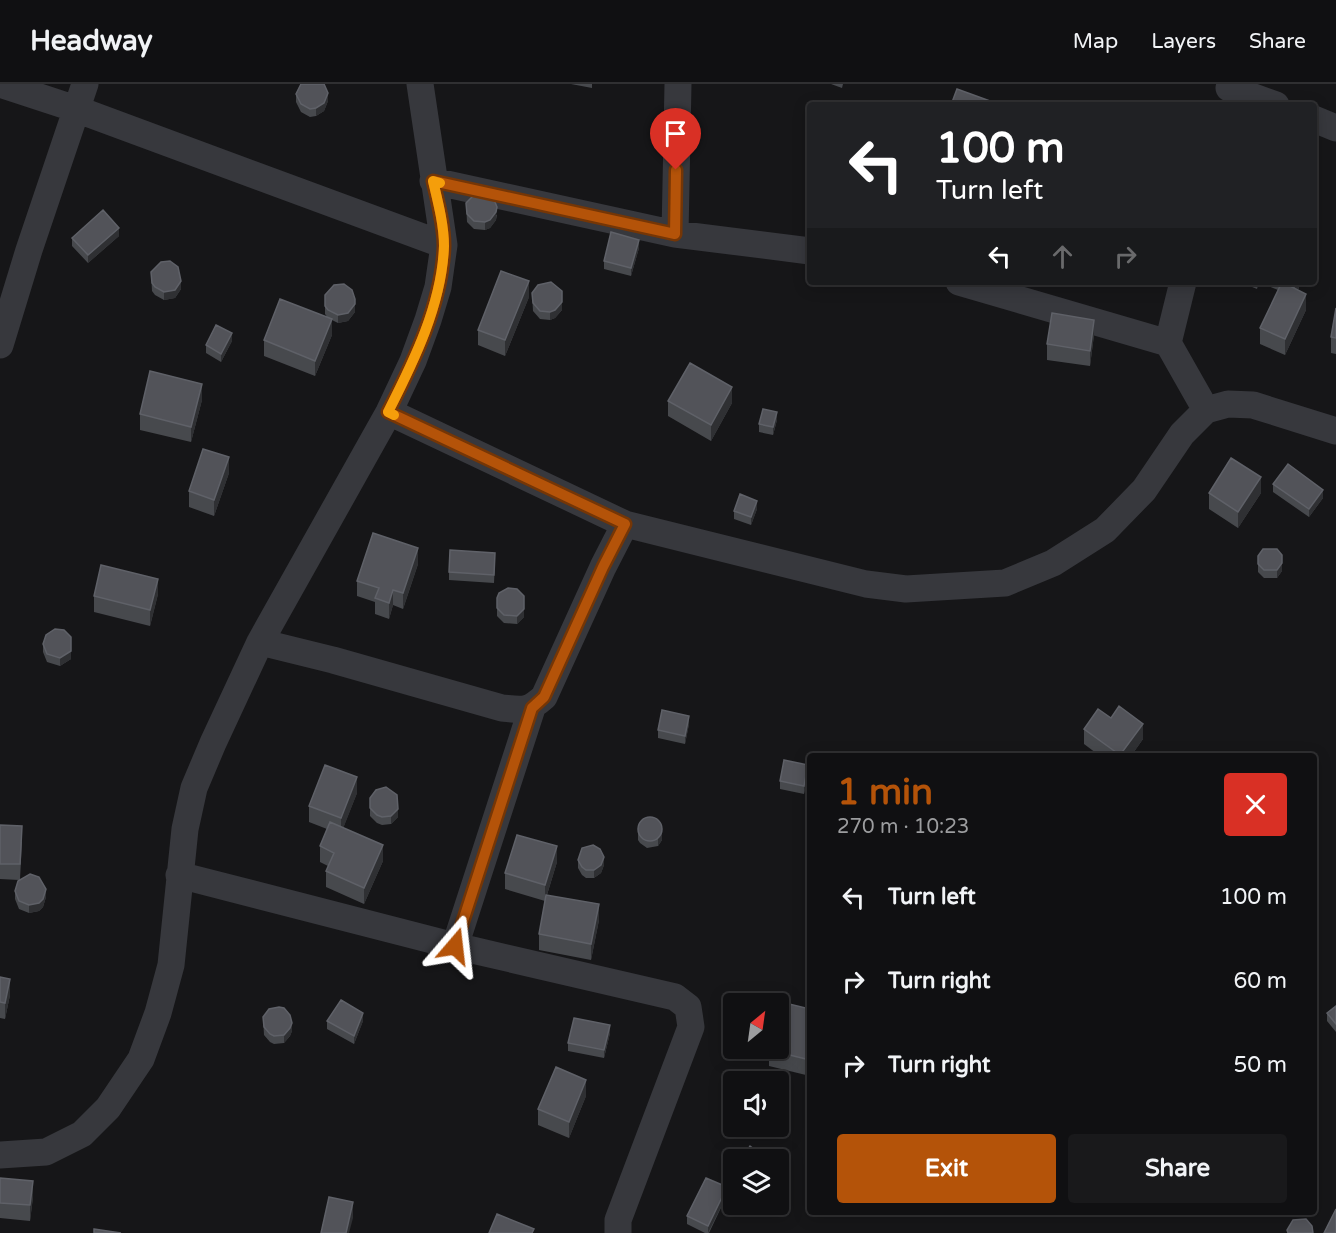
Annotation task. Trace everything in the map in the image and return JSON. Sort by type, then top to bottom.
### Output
[{"type":"street","points":[[0,84],[81,96],[444,245]]},
{"type":"street","points":[[0,1155],[46,1152],[82,1134],[108,1108],[141,1059],[158,1013],[171,965],[179,875],[185,829],[194,788],[260,642],[414,361],[438,287],[444,245],[420,84]]},
{"type":"street","points":[[675,234],[678,84]]},
{"type":"street","points":[[1228,92],[1265,102]]},
{"type":"street","points":[[0,345],[29,250],[81,96]]},
{"type":"street","points":[[1317,120],[1336,128]]},
{"type":"street","points":[[433,181],[675,234],[807,250]]},
{"type":"street","points":[[968,285],[1168,343]]},
{"type":"street","points":[[1182,285],[1168,343],[1206,410]]},
{"type":"street","points":[[388,412],[625,524],[866,584],[906,589],[1005,583],[1053,563],[1105,530],[1144,490],[1182,434],[1206,410],[1228,404],[1253,405],[1336,431]]},
{"type":"street","points":[[455,946],[532,708],[544,697],[625,524]]},
{"type":"street","points":[[260,642],[502,708],[522,710],[532,708]]},
{"type":"street","points":[[179,875],[455,946],[675,997],[688,1007],[691,1027],[618,1220],[618,1233]]},
{"type":"building","points":[[301,84],[324,84],[328,93],[324,103],[310,109],[301,104],[296,94]]},
{"type":"building","points":[[957,89],[993,102],[952,102]]},
{"type":"building","points":[[486,192],[493,197],[497,207],[496,212],[490,220],[474,221],[467,214],[466,203],[476,193]]},
{"type":"building","points":[[103,210],[119,228],[88,255],[72,238]]},
{"type":"building","points":[[611,232],[639,240],[631,268],[604,261]]},
{"type":"building","points":[[170,261],[178,267],[181,281],[175,290],[164,292],[152,283],[151,272],[161,262]]},
{"type":"building","points":[[501,271],[529,281],[505,340],[478,330]]},
{"type":"building","points":[[551,282],[562,291],[562,302],[555,310],[540,311],[533,303],[532,293],[538,285]]},
{"type":"building","points":[[344,284],[352,290],[355,304],[348,313],[338,315],[325,306],[325,295],[334,285]]},
{"type":"building","points":[[1281,285],[1288,285],[1306,294],[1285,339],[1260,328]]},
{"type":"building","points":[[280,299],[332,319],[315,361],[264,340]]},
{"type":"building","points":[[1336,308],[1336,338],[1331,337]]},
{"type":"building","points":[[1052,313],[1094,320],[1090,351],[1047,344]]},
{"type":"building","points":[[216,325],[232,333],[221,354],[206,345]]},
{"type":"building","points":[[690,363],[732,387],[711,425],[668,401]]},
{"type":"building","points":[[150,371],[202,384],[191,427],[140,414]]},
{"type":"building","points":[[763,409],[777,412],[773,427],[759,424]]},
{"type":"building","points":[[203,449],[229,457],[214,500],[189,491]]},
{"type":"building","points":[[1231,458],[1261,477],[1238,512],[1209,493]]},
{"type":"building","points":[[1288,464],[1323,490],[1309,509],[1273,484]]},
{"type":"building","points":[[740,494],[757,501],[751,517],[734,511]]},
{"type":"building","points":[[373,533],[418,548],[403,593],[393,590],[389,603],[375,598],[379,588],[357,581]]},
{"type":"building","points":[[1263,549],[1277,549],[1282,555],[1282,563],[1277,570],[1264,570],[1258,564],[1258,556]]},
{"type":"building","points":[[450,550],[495,553],[494,575],[449,572]]},
{"type":"building","points":[[101,565],[158,579],[150,610],[94,596]]},
{"type":"building","points":[[508,588],[517,589],[524,596],[524,609],[517,616],[504,615],[497,608],[499,593]]},
{"type":"building","points":[[55,629],[64,630],[71,637],[71,651],[60,658],[47,654],[43,644],[46,635]]},
{"type":"building","points":[[1119,706],[1143,724],[1121,753],[1117,753],[1084,729],[1098,709],[1111,718]]},
{"type":"building","points":[[662,710],[689,716],[685,736],[658,730]]},
{"type":"building","points":[[784,760],[807,765],[804,786],[780,781]]},
{"type":"building","points":[[325,765],[357,777],[341,818],[309,806]]},
{"type":"building","points":[[386,787],[397,795],[398,809],[391,816],[382,817],[370,808],[370,798],[376,790]]},
{"type":"building","points":[[650,817],[658,821],[662,829],[658,837],[650,841],[642,837],[638,829],[642,821]]},
{"type":"building","points":[[330,822],[383,845],[364,888],[326,871],[334,853],[320,846]]},
{"type":"building","points":[[0,825],[22,826],[20,864],[0,864]]},
{"type":"building","points":[[517,835],[557,846],[545,885],[505,873]]},
{"type":"building","points":[[593,845],[600,849],[604,857],[601,865],[594,870],[586,870],[578,860],[582,848]]},
{"type":"building","points":[[30,874],[39,877],[46,889],[39,903],[29,905],[19,901],[15,891],[18,881]]},
{"type":"building","points":[[546,895],[599,904],[591,944],[539,934]]},
{"type":"building","points":[[0,977],[10,979],[5,1003],[0,1002]]},
{"type":"building","points":[[341,1000],[363,1013],[354,1036],[327,1021]]},
{"type":"building","points":[[789,1004],[807,1008],[807,1059],[789,1055]]},
{"type":"building","points":[[1336,1006],[1336,1024],[1327,1013]]},
{"type":"building","points":[[284,1008],[290,1015],[292,1023],[284,1035],[274,1036],[264,1027],[263,1017],[269,1009]]},
{"type":"building","points":[[574,1018],[610,1025],[604,1050],[568,1043]]},
{"type":"building","points":[[556,1067],[586,1080],[569,1122],[538,1109]]},
{"type":"building","points":[[0,1178],[33,1181],[30,1205],[0,1203]]},
{"type":"building","points":[[706,1178],[723,1185],[723,1195],[708,1226],[687,1216]]},
{"type":"building","points":[[329,1197],[353,1202],[346,1233],[321,1233]]},
{"type":"building","points":[[1336,1209],[1336,1233],[1324,1233]]},
{"type":"building","points":[[497,1214],[534,1229],[532,1233],[489,1233]]},
{"type":"building","points":[[1306,1219],[1312,1226],[1313,1233],[1288,1233],[1287,1230],[1293,1220]]},
{"type":"building","points":[[94,1229],[121,1233],[94,1233]]},
{"type":"slow traffic","points":[[394,415],[388,412],[414,361],[438,287],[444,245],[433,181],[440,183]]},
{"type":"route","points":[[455,946],[532,708],[544,697],[625,524],[388,412],[414,361],[438,287],[444,245],[433,181],[675,234],[676,170]]}]
